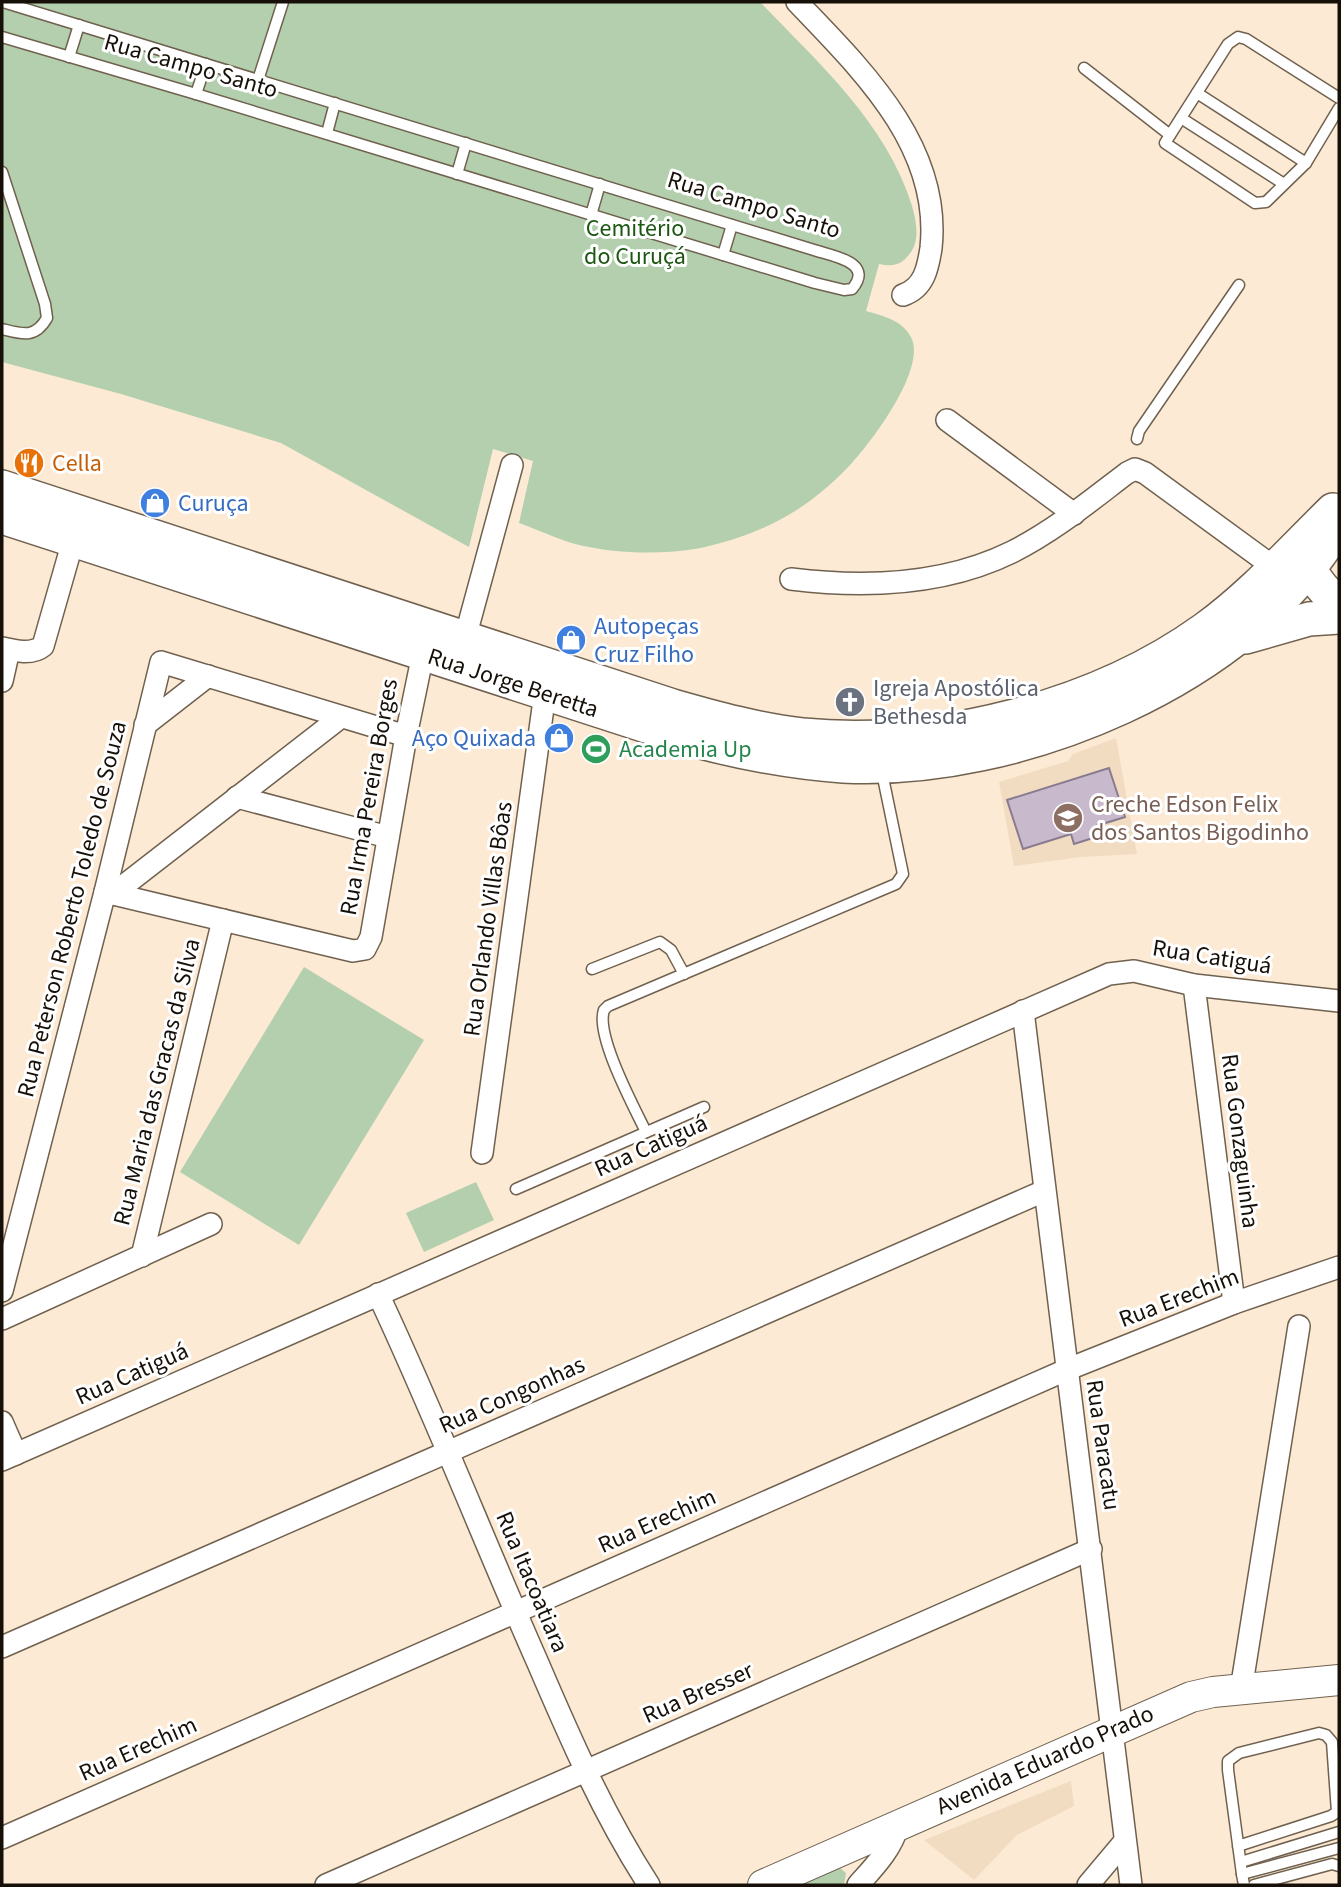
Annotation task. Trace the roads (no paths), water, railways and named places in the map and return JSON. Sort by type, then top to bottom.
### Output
[{"type":"main road","name":"Rua Jorge Beretta","points":[[2,487],[673,706],[802,735],[846,736],[933,732],[1019,714],[1061,701],[1141,667],[1203,630],[1228,611],[1339,504]]},
{"type":"main road","points":[[1339,511],[1307,552],[1329,547],[1322,587],[1339,603]]},
{"type":"main road","name":"Rua Jorge Beretta","points":[[2,517],[712,746],[797,761],[845,766],[937,761],[982,754],[1071,729],[1113,712],[1154,691],[1231,642],[1281,599],[1329,547]]},
{"type":"main road","points":[[1231,642],[1309,619],[1339,617]]},
{"type":"street","points":[[797,2],[850,58],[887,103],[903,128],[921,170],[931,209],[929,261],[921,284],[914,291],[903,295]]},
{"type":"street","points":[[947,420],[1074,514]]},
{"type":"street","points":[[466,638],[512,465]]},
{"type":"street","points":[[791,579],[850,584],[938,576],[987,563],[1011,552],[1074,514],[1126,472],[1135,469],[1275,568]]},
{"type":"street","points":[[2,681],[6,649],[34,651],[43,646],[73,541]]},
{"type":"street","name":"Rua Irma Pereira Borges","points":[[223,920],[353,951],[365,949],[371,937],[423,654]]},
{"type":"street","name":"Rua Peterson Roberto Toledo de Souza","points":[[2,1291],[109,893],[160,662],[208,676]]},
{"type":"street","points":[[145,725],[208,676],[406,736]]},
{"type":"street","name":"Rua Orlando Villas Bôas","points":[[482,1153],[545,694]]},
{"type":"street","points":[[109,893],[341,717]]},
{"type":"street","points":[[237,797],[388,837]]},
{"type":"street","points":[[109,893],[223,920]]},
{"type":"street","name":"Rua Maria das Gracas da Silva","points":[[142,1256],[223,920]]},
{"type":"street","name":"Rua Catiguá","points":[[9,1457],[1116,972],[1134,971],[1194,985],[1339,1001]]},
{"type":"street","name":"Rua Gonzaguinha","points":[[1194,985],[1234,1303]]},
{"type":"street","name":"Rua Paracatu","points":[[1023,1011],[1131,1885]]},
{"type":"street","name":"Rua Congonhas","points":[[2,1647],[1044,1191]]},
{"type":"street","points":[[2,1320],[211,1224]]},
{"type":"street","name":"Rua Erechim","points":[[2,1838],[1066,1370],[1234,1303],[1339,1267]]},
{"type":"street","name":"Rua Itacoatiara","points":[[379,1294],[449,1451],[585,1772],[613,1827],[649,1885]]},
{"type":"street","points":[[1241,1690],[1299,1326]]},
{"type":"street","points":[[2,1422],[9,1457]]},
{"type":"street","name":"Rua Bresser","points":[[326,1885],[1091,1549]]},
{"type":"street","name":"Avenida Eduardo Prado","points":[[763,1885],[1191,1697],[1339,1680]]},
{"type":"street","points":[[859,1885],[889,1848],[898,1826]]},
{"type":"street","points":[[1088,1885],[1125,1841]]},
{"type":"lane","name":"Rua Campo Santo","points":[[2,37],[844,290],[852,289],[857,283],[858,267],[852,263],[3,2]]},
{"type":"lane","points":[[258,80],[283,2]]},
{"type":"lane","points":[[69,57],[79,25]]},
{"type":"lane","points":[[1339,98],[1246,39],[1238,37],[1228,44],[1165,143],[1255,203],[1266,202],[1306,163],[1339,108]]},
{"type":"lane","points":[[196,94],[206,64]]},
{"type":"lane","points":[[1084,68],[1170,135]]},
{"type":"lane","points":[[1196,93],[1306,163]]},
{"type":"lane","points":[[327,133],[335,103]]},
{"type":"lane","points":[[1181,118],[1284,184]]},
{"type":"lane","points":[[457,174],[466,144]]},
{"type":"lane","points":[[2,172],[47,317],[33,334],[26,335],[2,329]]},
{"type":"lane","points":[[591,215],[600,184]]},
{"type":"lane","points":[[723,255],[732,225]]},
{"type":"lane","points":[[1137,439],[1139,431],[1239,285]]},
{"type":"lane","points":[[646,1132],[608,1046],[602,1016],[608,1006],[900,881],[903,874],[881,765]]},
{"type":"lane","points":[[592,969],[660,942],[671,950],[684,974]]},
{"type":"lane","points":[[516,1189],[704,1107]]},
{"type":"lane","points":[[1238,1846],[1337,1812],[1332,1742],[1326,1735],[1320,1733],[1238,1753],[1230,1759],[1228,1764],[1238,1846],[1242,1874]]},
{"type":"lane","points":[[1242,1874],[1339,1832]]},
{"type":"lane","points":[[1242,1874],[1339,1849]]},
{"type":"lane","points":[[1254,1885],[1332,1864],[1339,1866]]},
{"type":"place","name":"Cella","points":[[29,463]]},
{"type":"place","name":"Curuça","points":[[155,503]]},
{"type":"place","name":"Autopeças Cruz Filho","points":[[571,640]]},
{"type":"place","name":"Igreja Apostólica Bethesda","points":[[850,702]]},
{"type":"place","name":"Aço Quixada","points":[[559,738]]},
{"type":"place","name":"Academia Up","points":[[596,749]]},
{"type":"place","name":"Creche Edson Felix dos Santos Bigodinho","points":[[1068,818]]},
{"type":"park label","name":"Cemitério do Curuçá","points":[[635,242]]}]
